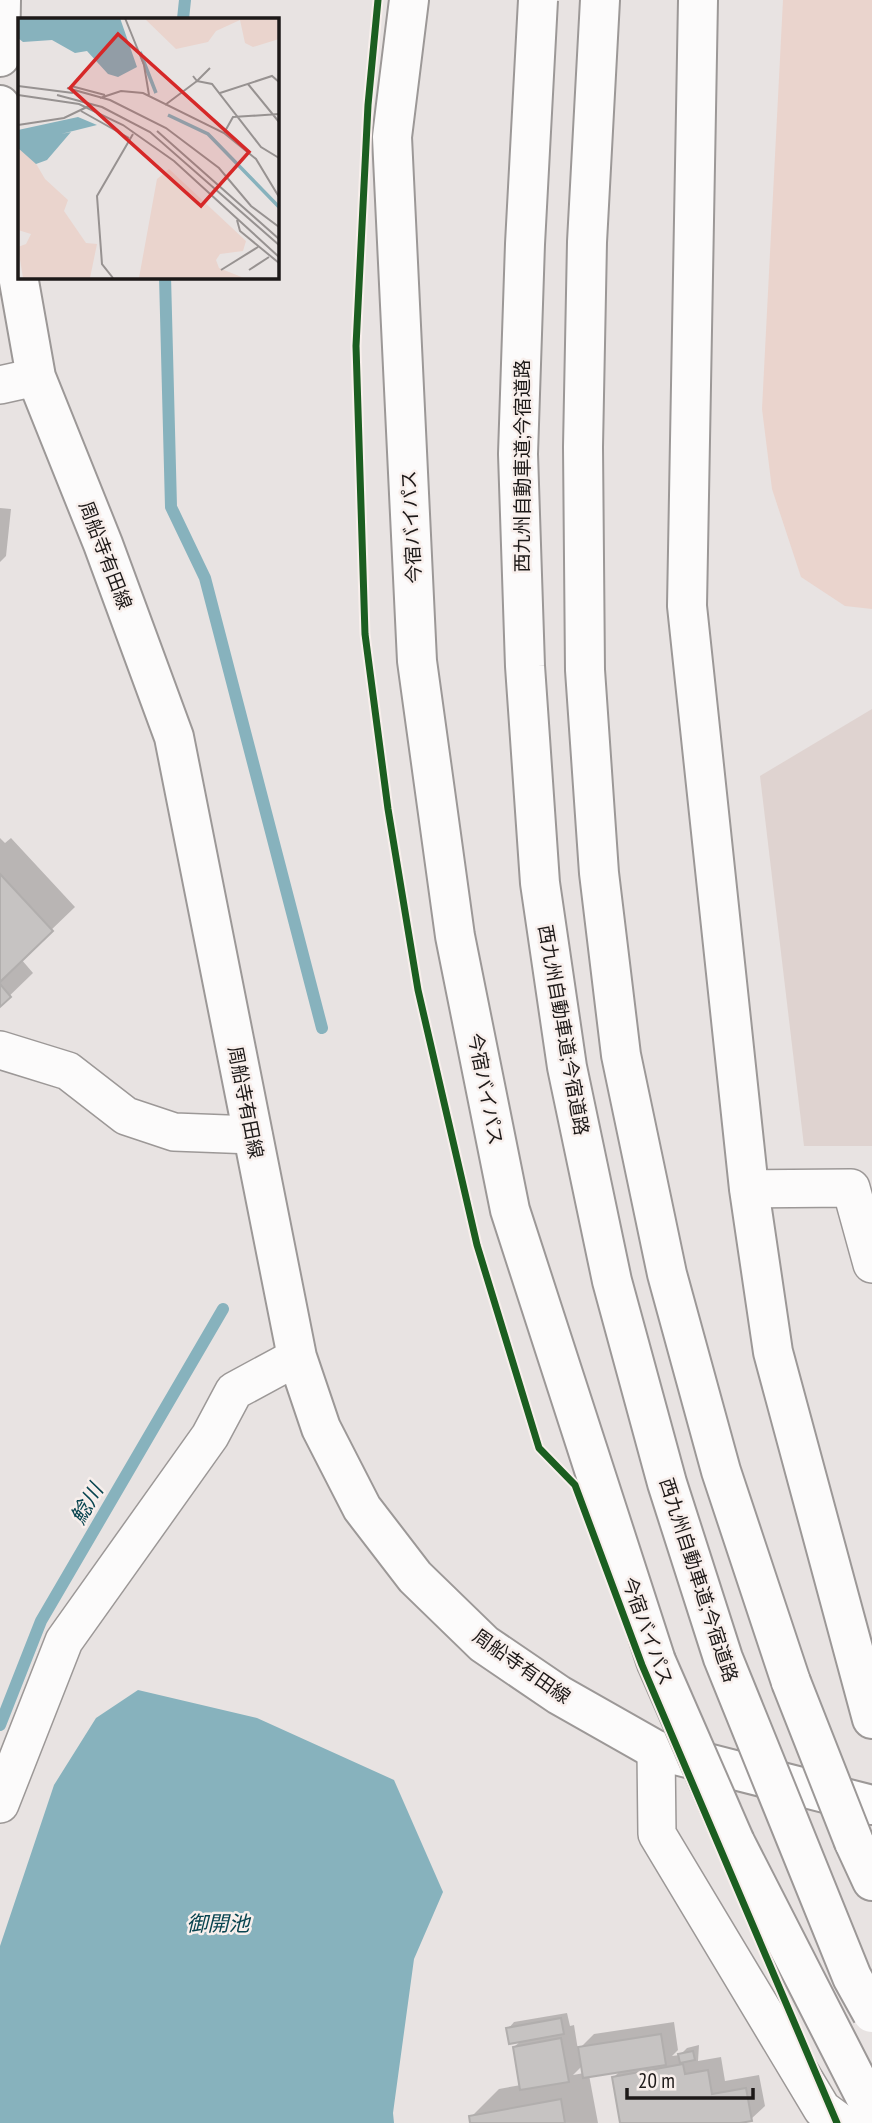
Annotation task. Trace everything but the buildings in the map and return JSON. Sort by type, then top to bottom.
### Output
[{"type":"main road","points":[[0,57],[1,0]]},
{"type":"main road","name":"今宿バイパス","points":[[410,0],[391,137],[417,661],[455,936],[510,1210],[656,1661],[735,1842],[872,2110]]},
{"type":"main road","name":"西九州自動車道;今宿道路","points":[[538,0],[517,454],[525,666],[540,883],[567,1067],[616,1294],[667,1483],[719,1645],[852,1977],[872,2013]]},
{"type":"main road","points":[[600,0],[586,256],[583,447],[585,670],[599,873],[621,1055],[667,1274],[721,1471],[791,1682],[872,1881]]},
{"type":"main road","points":[[698,0],[687,606],[749,1189],[773,1352],[872,1720]]},
{"type":"main road","name":"周船寺有田線","points":[[0,105],[18,381],[103,544],[174,737],[297,1357],[321,1428],[362,1508],[415,1577],[484,1644],[559,1695],[656,1750],[872,1805]]},
{"type":"street","points":[[0,1051],[68,1071],[126,1116],[174,1132],[253,1135]]},
{"type":"street","points":[[749,1189],[851,1188],[872,1264]]},
{"type":"street","points":[[0,1804],[64,1641],[210,1436],[234,1391],[297,1357]]},
{"type":"street","points":[[656,1750],[657,1835],[822,2109],[841,2123]]},
{"type":"shaded area","points":[[783,0],[872,0],[872,609],[845,606],[801,577],[772,489],[762,409]]},
{"type":"shaded area","points":[[872,709],[872,1146],[804,1146],[760,776]]},
{"type":"water","name":"御開池","points":[[138,1690],[257,1718],[394,1780],[443,1892],[414,1959],[393,2113],[394,2123],[0,2123],[0,1946],[54,1785],[96,1718]]},
{"type":"waterway","points":[[183,18],[185,0]]},
{"type":"waterway","points":[[165,278],[171,507],[205,578],[322,1028]]},
{"type":"waterway","name":"鯰川","points":[[0,1725],[41,1621],[223,1309]]},
{"type":"cycle path","points":[[378,0],[368,105],[356,346],[365,634],[388,809],[418,990],[477,1245],[539,1448],[575,1485],[642,1665],[837,2123]]}]
